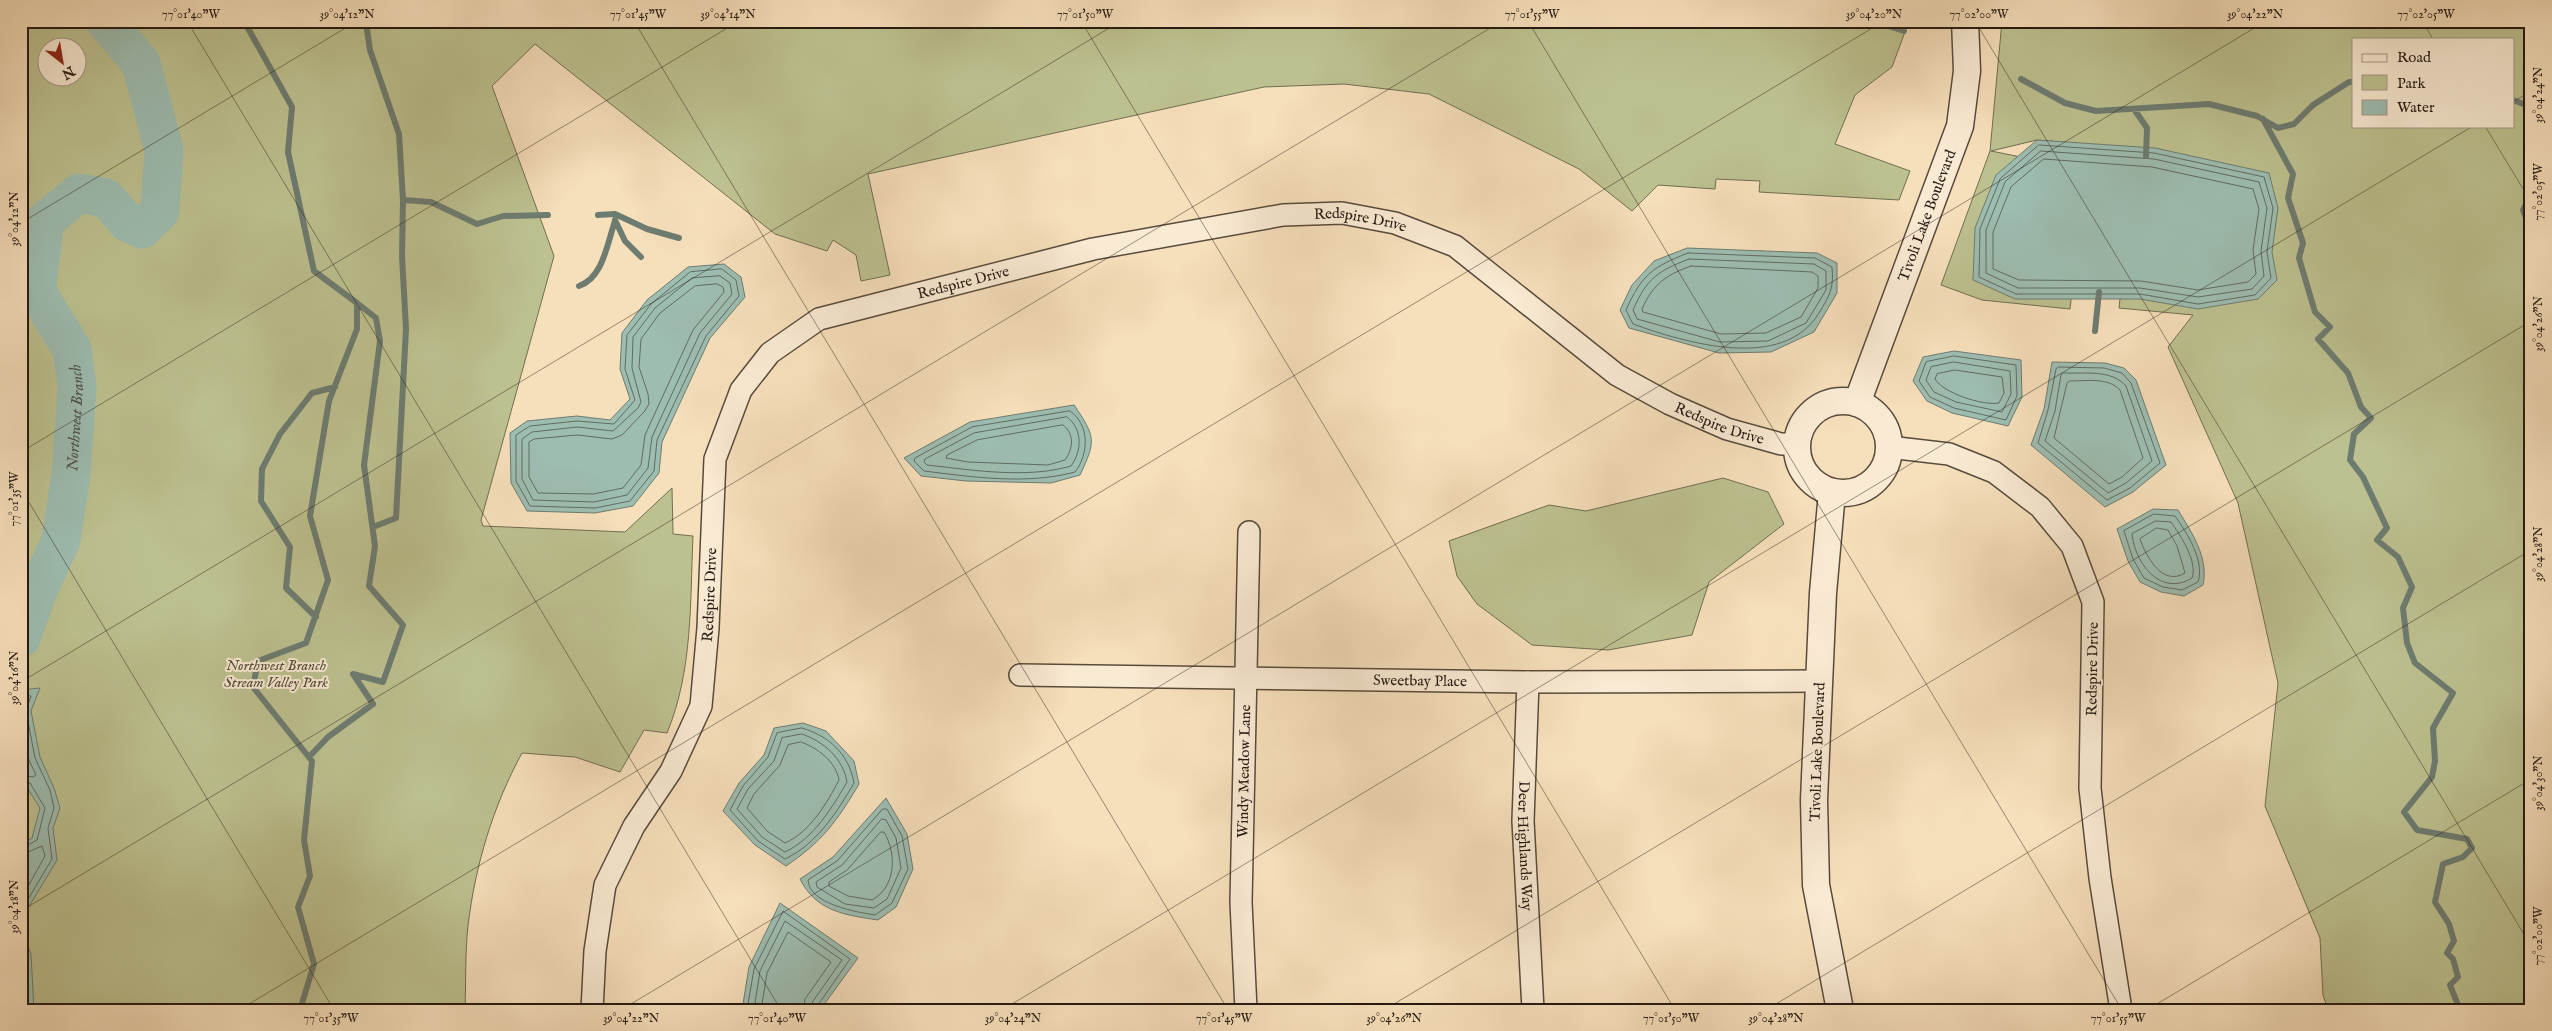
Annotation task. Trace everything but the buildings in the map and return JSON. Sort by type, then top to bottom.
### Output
[{"type":"street","name":"Tivoli Lake Boulevard","points":[[1857,403],[1960,126],[1967,71],[1965,21]]},
{"type":"street","name":"Redspire Drive","points":[[592,1010],[595,951],[604,885],[634,826],[671,771],[701,706],[708,628],[715,459],[741,390],[770,353],[819,319],[1093,249],[1283,215],[1342,213],[1395,223],[1455,246],[1617,375],[1670,404],[1727,429],[1781,444],[1797,444]]},
{"type":"street","points":[[1844,401],[1857,403],[1870,410],[1880,420],[1887,433],[1889,447],[1887,460],[1881,473],[1872,483],[1853,492],[1832,492],[1810,480],[1798,457],[1797,444],[1800,430],[1807,418],[1818,409],[1830,403],[1844,401]]},
{"type":"street","name":"Redspire Drive","points":[[1889,447],[1949,454],[1994,472],[2040,507],[2072,546],[2093,602],[2090,788],[2100,878],[2121,1010]]},
{"type":"street","name":"Tivoli Lake Boulevard","points":[[1832,492],[1823,593],[1814,800],[1816,885],[1840,1010]]},
{"type":"street","name":"Windy Meadow Lane","points":[[1246,1010],[1240,902],[1249,532]]},
{"type":"street","name":"Sweetbay Place","points":[[1020,675],[1528,682],[1820,681]]},
{"type":"street","name":"Deer Highlands Way","points":[[1528,682],[1523,821],[1533,1010]]},
{"type":"green space","name":"Northwest Branch Stream Valley Park","points":[[21,21],[1909,21],[1892,67],[1855,95],[1835,144],[1910,171],[1899,200],[1759,192],[1760,181],[1716,179],[1715,189],[1658,185],[1632,211],[1579,169],[1429,94],[1344,84],[1264,87],[868,174],[890,275],[861,281],[856,255],[833,240],[827,251],[775,234],[535,44],[492,86],[554,256],[481,520],[483,526],[625,532],[672,488],[673,534],[693,536],[689,636],[682,685],[667,733],[644,730],[620,772],[575,757],[522,753],[494,815],[475,881],[467,936],[465,1010],[21,1010]]},
{"type":"green space","points":[[2002,21],[2531,21],[2531,424],[2528,428],[2531,439],[2531,1010],[2328,1010],[2323,995],[2320,938],[2265,806],[2278,683],[2238,503],[2168,347],[2193,315],[2119,308],[2123,270],[2075,265],[2070,309],[1982,300],[1941,285],[1990,151]],"holes":[[[2037,140],[2060,142],[2056,164],[1991,151]]]},
{"type":"green space","points":[[1723,478],[1768,492],[1784,524],[1709,582],[1692,635],[1608,650],[1532,645],[1477,604],[1457,576],[1449,541],[1549,505],[1586,511]]},
{"type":"water","points":[[2037,140],[2155,148],[2269,173],[2278,208],[2272,252],[2277,280],[2258,299],[2198,309],[2140,299],[2015,299],[1973,280],[1975,228],[1996,175]]},
{"type":"water","points":[[1687,248],[1817,253],[1837,263],[1837,293],[1814,332],[1771,352],[1719,353],[1629,328],[1620,310],[1632,285],[1654,261]]},
{"type":"water","points":[[724,264],[741,277],[745,297],[710,338],[662,442],[659,473],[633,506],[595,513],[527,511],[511,483],[510,433],[527,421],[577,416],[610,420],[630,399],[620,369],[622,333],[647,300],[688,267]]},
{"type":"water","points":[[1954,351],[2021,360],[2022,397],[2008,426],[1952,413],[1927,401],[1913,381],[1923,357]]},
{"type":"water","points":[[2052,362],[2105,363],[2124,368],[2136,380],[2166,465],[2133,492],[2105,507],[2031,445],[2044,409]]},
{"type":"water","points":[[1074,405],[1090,432],[1091,439],[1089,454],[1080,475],[1051,483],[966,481],[921,476],[904,458],[970,422]]},
{"type":"water","points":[[2153,509],[2178,510],[2198,546],[2204,565],[2203,585],[2184,596],[2161,592],[2140,582],[2128,561],[2117,529]]},
{"type":"water","points":[[40,688],[31,711],[40,757],[54,788],[60,808],[53,828],[57,860],[21,920],[21,845],[32,838],[40,808],[26,786],[21,787],[21,690]]},
{"type":"water","points":[[803,723],[826,731],[854,761],[859,784],[844,809],[820,839],[786,866],[755,845],[723,811],[739,783],[764,755],[774,728]]},
{"type":"water","points":[[886,798],[907,834],[913,869],[896,907],[878,920],[832,910],[814,898],[800,879],[833,857]]},
{"type":"water","points":[[780,903],[858,958],[820,1010],[742,1010],[749,967]]},
{"type":"water","points":[[21,930],[31,954],[34,1010],[21,1010]]},
{"type":"waterway","name":"Northwest Branch","points":[[21,638],[37,593],[61,540],[71,474],[77,388],[72,349],[36,291],[45,221],[79,193],[106,198],[127,222],[142,229],[160,211],[164,150],[141,63],[105,21]]},
{"type":"waterway","points":[[244,21],[292,107],[288,152],[314,271],[357,303],[357,329],[329,401],[310,516],[328,580],[306,643],[258,661],[253,687],[312,761],[304,840],[310,876],[298,907],[314,964],[300,1010]]},
{"type":"waterway","points":[[1740,21],[1793,21]]},
{"type":"waterway","points":[[1873,21],[1904,31]]},
{"type":"waterway","points":[[366,23],[370,50],[399,134],[403,200],[402,256],[406,329],[396,518],[373,527]]},
{"type":"waterway","points":[[2021,79],[2065,103],[2096,111],[2209,104],[2257,116],[2278,128],[2294,124],[2313,105],[2349,82],[2352,82]]},
{"type":"waterway","points":[[2514,100],[2526,105],[2531,112]]},
{"type":"waterway","points":[[2134,109],[2147,128],[2146,156]]},
{"type":"waterway","points":[[2263,119],[2293,174],[2288,198],[2303,243],[2299,258],[2315,312],[2330,327],[2318,339],[2348,373],[2361,407],[2371,418],[2354,434],[2350,460],[2363,477],[2387,528],[2377,540],[2398,557],[2412,587],[2403,608],[2407,643],[2415,663],[2453,693],[2433,728],[2435,761],[2432,777],[2404,812],[2417,830],[2467,839],[2472,848],[2463,857],[2443,864],[2435,902],[2449,924],[2454,941],[2447,953],[2453,959],[2458,977],[2450,985],[2460,1010]]},
{"type":"waterway","points":[[2531,194],[2523,210],[2531,231]]},
{"type":"waterway","points":[[403,200],[431,202],[477,224],[503,216],[548,215]]},
{"type":"waterway","points":[[598,215],[615,214],[647,229],[679,238]]},
{"type":"waterway","points":[[615,220],[625,241],[641,257]]},
{"type":"waterway","points":[[579,286],[594,276],[599,268],[615,221]]},
{"type":"waterway","points":[[2095,331],[2099,292]]},
{"type":"waterway","points":[[309,757],[328,737],[373,704],[353,674],[383,682],[403,625],[369,586],[375,546],[364,465],[380,341],[376,318],[357,303]]},
{"type":"waterway","points":[[316,617],[286,588],[290,547],[261,501],[262,469],[280,434],[312,393],[335,387]]}]
